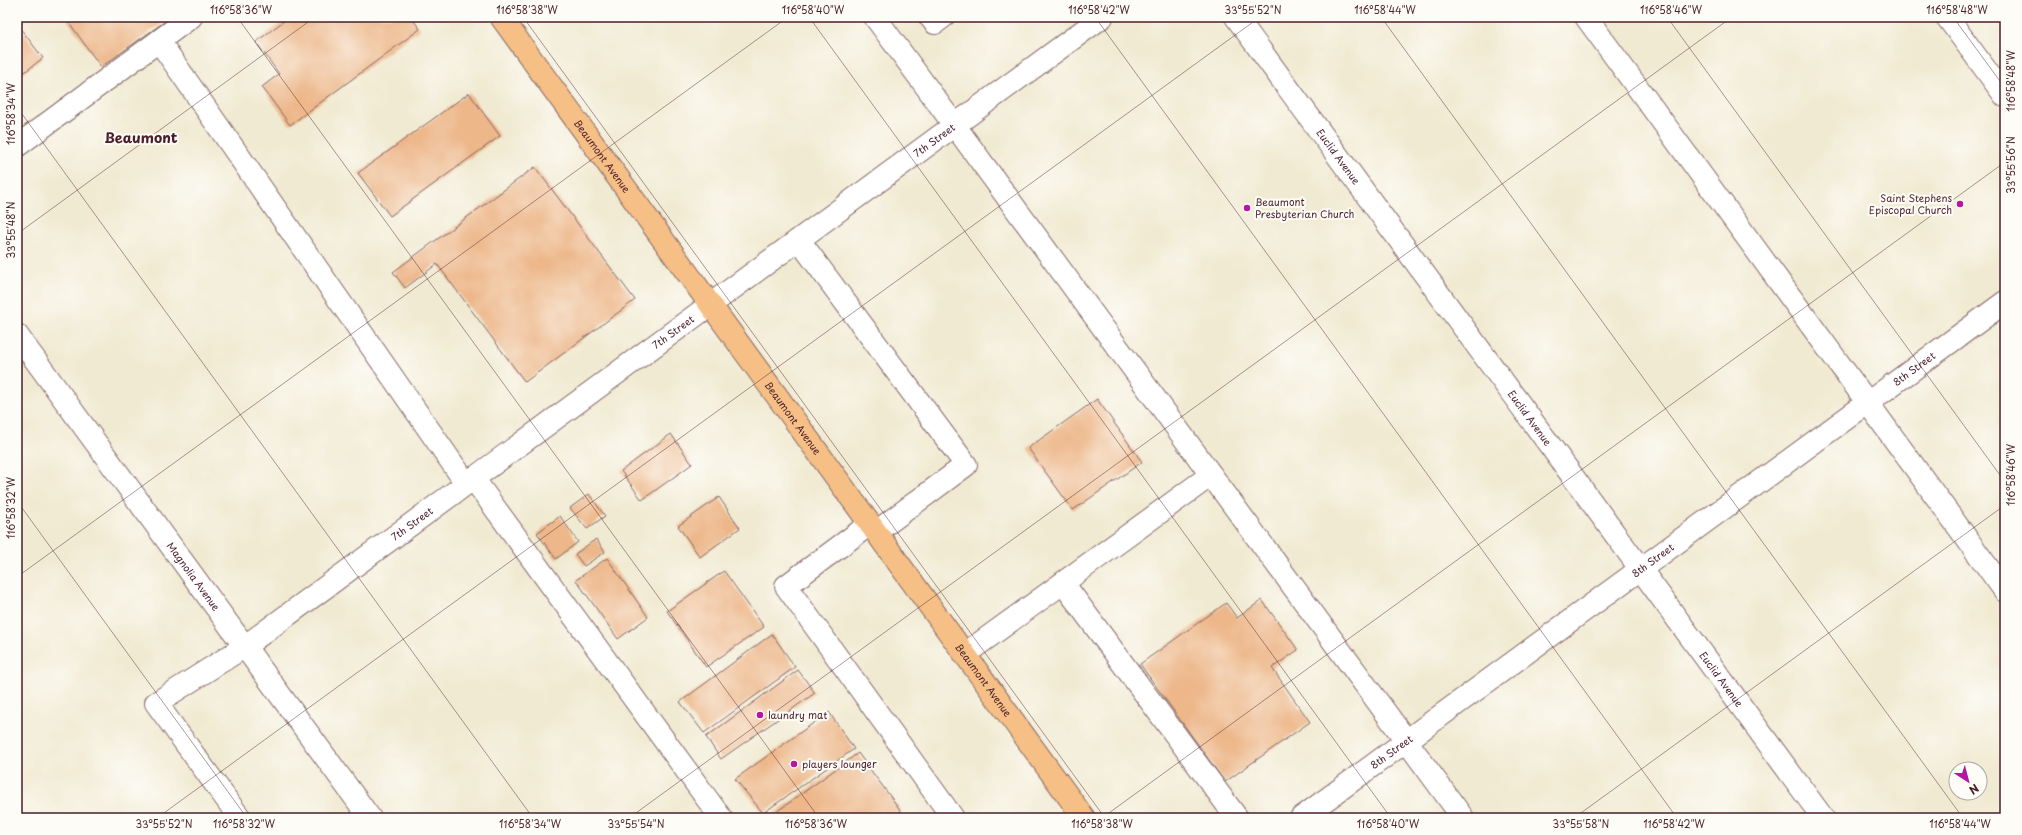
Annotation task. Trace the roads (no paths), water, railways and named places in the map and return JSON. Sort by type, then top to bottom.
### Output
[{"type":"main road","name":"Beaumont Avenue","points":[[501,17],[1084,818]]},
{"type":"street","points":[[17,146],[191,17]]},
{"type":"street","points":[[875,17],[1463,818]]},
{"type":"street","points":[[930,17],[935,24],[943,17]]},
{"type":"street","name":"7th Street","points":[[240,818],[156,703],[244,646],[1102,17]]},
{"type":"street","name":"Euclid Avenue","points":[[1236,17],[1823,818]]},
{"type":"street","points":[[1586,17],[2005,591]]},
{"type":"street","points":[[1947,17],[2005,96]]},
{"type":"street","points":[[158,41],[470,481],[721,818]]},
{"type":"street","points":[[799,240],[966,465],[786,586],[953,818]]},
{"type":"street","name":"8th Street","points":[[1301,818],[2005,302]]},
{"type":"street","name":"Magnolia Avenue","points":[[17,335],[370,818]]},
{"type":"street","points":[[965,654],[1211,475]]},
{"type":"street","points":[[1063,583],[1237,818]]},
{"type":"place","name":"Saint Stephens Episcopal Church","points":[[1960,204]]},
{"type":"place","name":"Beaumont Presbyterian Church","points":[[1247,208]]},
{"type":"place","name":"laundry mat","points":[[760,715]]},
{"type":"place","name":"players lounger","points":[[794,764]]},
{"type":"district","name":"Beaumont","points":[[141,138]]}]
